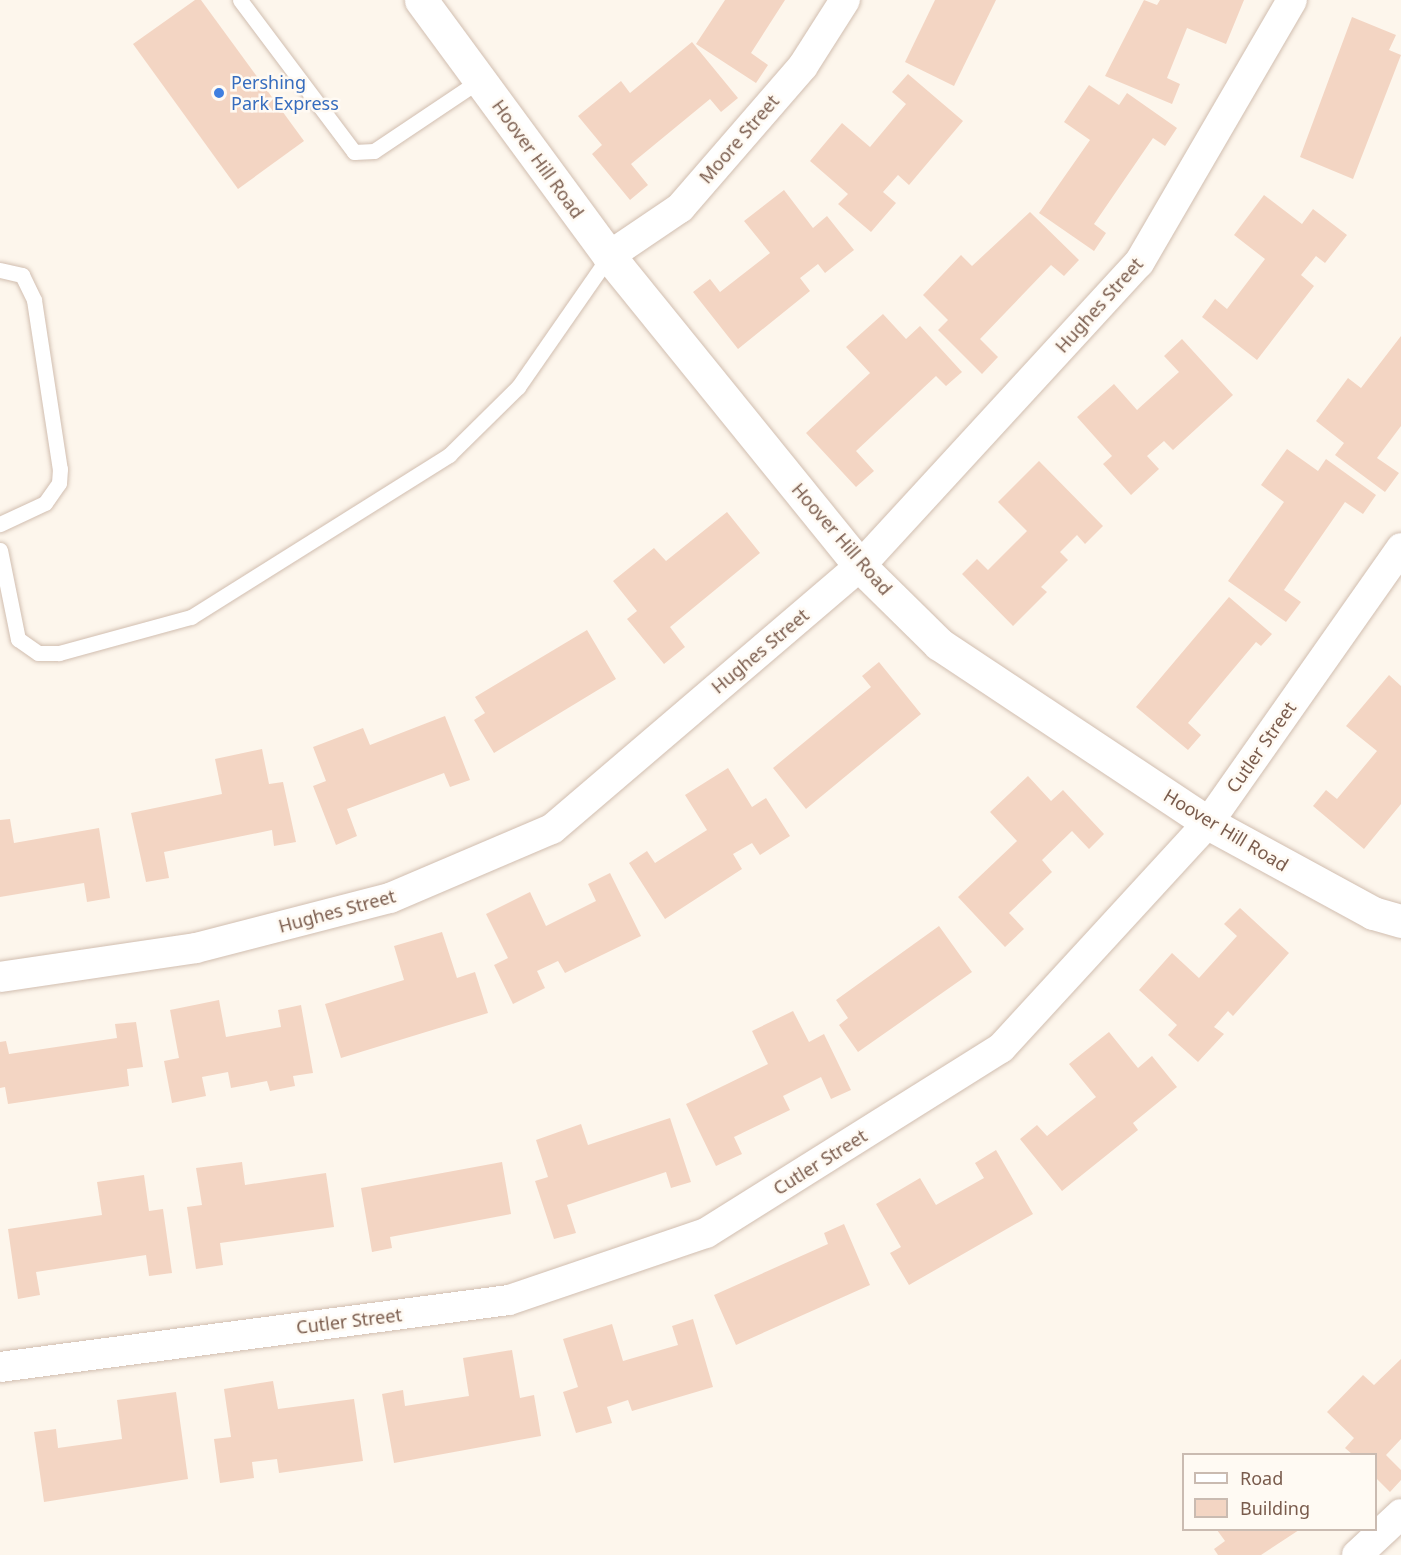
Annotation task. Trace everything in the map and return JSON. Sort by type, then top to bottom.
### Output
[{"type":"street","name":"Hoover Hill Road","points":[[421,0],[609,255],[860,566],[939,644],[1208,823],[1373,913],[1401,921]]},
{"type":"street","name":"Moore Street","points":[[609,255],[680,208],[802,66],[845,0]]},
{"type":"street","name":"Hughes Street","points":[[0,977],[196,948],[390,898],[552,829],[860,566],[1139,263],[1292,0]]},
{"type":"street","name":"Cutler Street","points":[[0,1367],[509,1300],[706,1233],[1001,1048],[1208,823],[1401,548]]},
{"type":"street","points":[[1357,1555],[1401,1514]]},
{"type":"lane","points":[[240,0],[354,152],[374,151],[480,80]]},
{"type":"lane","points":[[0,550],[18,639],[38,653],[59,652],[191,617],[449,455],[518,387],[609,255]]},
{"type":"lane","points":[[0,270],[22,275],[34,300],[60,470],[59,483],[45,503],[0,524]]},
{"type":"building","name":"Pershing Park Express","points":[[195,0],[201,0],[304,141],[238,189],[133,44]]},
{"type":"building","points":[[725,0],[785,0],[751,53],[768,65],[756,83],[696,44]]},
{"type":"building","points":[[935,0],[996,0],[954,86],[905,62]]},
{"type":"building","points":[[1144,0],[1157,5],[1160,0],[1244,0],[1226,44],[1187,28],[1167,78],[1180,84],[1172,104],[1105,76]]},
{"type":"building","points":[[1352,17],[1396,35],[1389,50],[1401,55],[1353,179],[1300,157]]},
{"type":"building","points":[[692,42],[738,98],[721,112],[710,99],[631,164],[648,185],[630,200],[592,154],[602,145],[578,116],[621,81],[630,93]]},
{"type":"building","points":[[908,74],[963,121],[909,185],[898,175],[883,192],[896,203],[871,232],[838,204],[848,194],[810,161],[842,123],[870,147],[906,104],[892,92]]},
{"type":"building","points":[[1089,85],[1119,105],[1127,93],[1177,128],[1165,146],[1153,138],[1094,224],[1106,233],[1094,251],[1039,213],[1090,140],[1064,122]]},
{"type":"building","points":[[784,190],[813,228],[827,216],[854,250],[825,273],[818,264],[800,278],[810,291],[738,349],[693,292],[710,279],[720,292],[770,253],[744,221]]},
{"type":"building","points":[[1264,195],[1302,224],[1313,209],[1347,235],[1325,263],[1316,256],[1301,275],[1314,286],[1257,360],[1202,317],[1215,299],[1227,309],[1265,259],[1234,235]]},
{"type":"building","points":[[1030,212],[1079,260],[1064,276],[1051,265],[980,339],[998,357],[982,374],[938,330],[948,320],[923,295],[961,255],[972,266]]},
{"type":"building","points":[[883,314],[906,339],[920,326],[962,372],[946,386],[936,376],[856,451],[874,471],[856,487],[806,433],[870,373],[846,347]]},
{"type":"building","points":[[1401,336],[1401,426],[1377,458],[1399,473],[1385,492],[1335,455],[1344,443],[1316,421],[1348,378],[1361,388]]},
{"type":"building","points":[[1182,339],[1233,395],[1173,450],[1164,441],[1147,456],[1159,469],[1131,495],[1103,464],[1112,456],[1077,417],[1114,384],[1137,410],[1179,372],[1164,356]]},
{"type":"building","points":[[1287,449],[1318,471],[1326,459],[1376,495],[1363,514],[1345,502],[1284,590],[1301,602],[1286,622],[1228,581],[1284,502],[1261,485]]},
{"type":"building","points":[[1039,461],[1103,526],[1085,544],[1077,535],[1060,552],[1068,560],[1041,587],[1047,592],[1013,626],[962,574],[977,559],[988,570],[1027,531],[998,502]]},
{"type":"building","points":[[727,512],[760,553],[670,627],[685,647],[664,664],[627,619],[637,611],[613,581],[654,548],[666,561]]},
{"type":"building","points":[[1229,597],[1272,634],[1261,646],[1256,642],[1188,723],[1201,735],[1188,750],[1136,707]]},
{"type":"building","points":[[587,630],[616,679],[494,753],[474,720],[485,713],[475,697]]},
{"type":"building","points":[[879,662],[921,714],[806,809],[773,768],[871,687],[862,676]]},
{"type":"building","points":[[1389,675],[1401,686],[1401,804],[1364,849],[1313,806],[1326,790],[1337,799],[1377,751],[1346,726]]},
{"type":"building","points":[[445,716],[470,780],[450,787],[444,773],[347,809],[357,836],[336,845],[313,786],[326,781],[313,747],[363,728],[370,745]]},
{"type":"building","points":[[262,749],[269,784],[283,782],[296,842],[274,846],[272,830],[164,852],[169,878],[146,882],[131,813],[222,794],[215,759]]},
{"type":"building","points":[[728,768],[752,807],[766,798],[790,836],[760,855],[752,843],[733,854],[742,869],[665,919],[629,863],[647,851],[655,863],[707,830],[685,795]]},
{"type":"building","points":[[1028,776],[1051,801],[1063,790],[1104,834],[1089,849],[1072,831],[1042,860],[1052,872],[1009,913],[1024,929],[1005,947],[958,897],[1017,841],[990,812]]},
{"type":"building","points":[[10,819],[14,843],[99,828],[110,898],[87,902],[84,883],[0,897],[0,820]]},
{"type":"building","points":[[610,873],[641,936],[565,973],[558,961],[537,971],[545,988],[513,1004],[494,965],[508,958],[486,914],[530,892],[546,926],[596,901],[588,884]]},
{"type":"building","points":[[1240,908],[1289,953],[1233,1016],[1228,1011],[1214,1027],[1224,1034],[1198,1062],[1168,1035],[1177,1025],[1139,990],[1172,953],[1199,978],[1237,936],[1224,924]]},
{"type":"building","points":[[939,926],[972,972],[858,1052],[839,1025],[848,1018],[836,1000]]},
{"type":"building","points":[[442,932],[457,978],[475,972],[488,1013],[341,1058],[325,1004],[404,980],[394,946]]},
{"type":"building","points":[[219,1000],[226,1037],[281,1027],[278,1010],[301,1005],[313,1073],[293,1076],[295,1086],[270,1091],[267,1081],[231,1088],[228,1072],[202,1077],[206,1096],[172,1103],[164,1061],[179,1058],[170,1010]]},
{"type":"building","points":[[793,1011],[809,1042],[824,1034],[851,1090],[831,1099],[821,1077],[783,1096],[790,1110],[734,1137],[742,1154],[716,1166],[686,1104],[768,1064],[752,1031]]},
{"type":"building","points":[[136,1022],[143,1067],[127,1069],[129,1086],[8,1104],[5,1087],[0,1088],[0,1042],[6,1041],[9,1054],[117,1038],[115,1024]]},
{"type":"building","points":[[1109,1032],[1138,1068],[1152,1056],[1177,1087],[1133,1123],[1138,1130],[1062,1191],[1020,1139],[1037,1125],[1047,1136],[1096,1097],[1069,1064]]},
{"type":"building","points":[[670,1118],[691,1182],[671,1188],[666,1172],[567,1205],[576,1233],[554,1239],[535,1181],[548,1177],[536,1140],[581,1124],[588,1145]]},
{"type":"building","points":[[996,1150],[1033,1214],[909,1285],[890,1253],[901,1247],[876,1204],[920,1178],[936,1205],[984,1178],[975,1163]]},
{"type":"building","points":[[242,1162],[245,1185],[326,1173],[334,1227],[220,1243],[223,1265],[196,1269],[187,1207],[202,1205],[196,1168]]},
{"type":"building","points":[[502,1162],[511,1214],[390,1237],[392,1248],[372,1252],[361,1188]]},
{"type":"building","points":[[144,1175],[149,1211],[163,1209],[172,1273],[149,1276],[146,1255],[36,1272],[40,1295],[18,1299],[8,1229],[102,1215],[97,1182]]},
{"type":"building","points":[[844,1224],[870,1285],[736,1345],[714,1295],[828,1244],[824,1233]]},
{"type":"building","points":[[693,1319],[713,1387],[632,1411],[628,1400],[607,1407],[612,1423],[576,1433],[563,1392],[578,1387],[563,1339],[612,1324],[623,1361],[678,1345],[672,1326]]},
{"type":"building","points":[[512,1350],[520,1398],[534,1395],[541,1436],[394,1463],[382,1394],[403,1390],[405,1406],[469,1396],[463,1358]]},
{"type":"building","points":[[1401,1359],[1401,1439],[1386,1455],[1401,1470],[1401,1480],[1390,1492],[1377,1479],[1377,1453],[1351,1453],[1345,1448],[1354,1438],[1327,1412],[1363,1375],[1374,1385]]},
{"type":"building","points":[[273,1381],[278,1409],[354,1399],[363,1461],[279,1473],[277,1459],[252,1462],[254,1478],[220,1483],[214,1439],[231,1437],[224,1389]]},
{"type":"building","points":[[176,1392],[188,1479],[44,1502],[34,1432],[56,1429],[58,1448],[122,1439],[117,1400]]},
{"type":"building","points":[[1218,1531],[1297,1531],[1261,1555],[1218,1555],[1214,1549],[1225,1541]]},
{"type":"place","name":"Pershing Park Express","points":[[219,93]]}]
